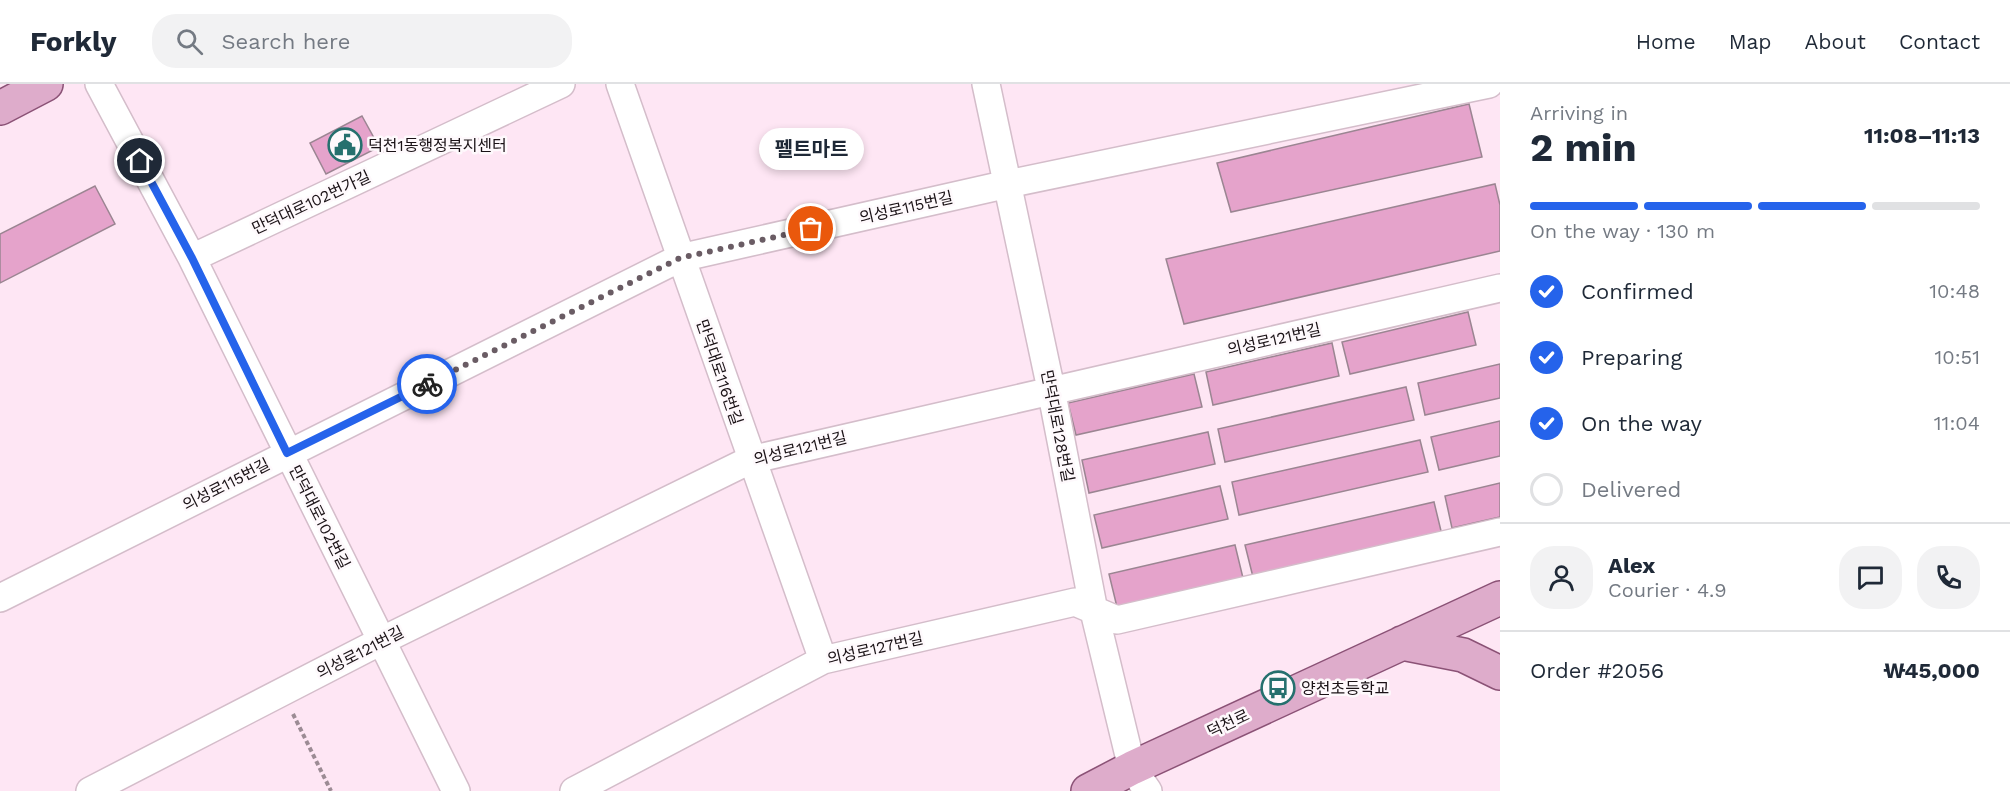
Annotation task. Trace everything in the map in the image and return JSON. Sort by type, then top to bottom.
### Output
[{"type":"main road","points":[[0,91],[14,84]]},
{"type":"main road","points":[[0,108],[46,84]]},
{"type":"main road","name":"덕천로","points":[[1088,791],[1140,780],[1402,643],[1498,606]]},
{"type":"main road","points":[[1402,643],[1463,655],[1500,673]]},
{"type":"street","name":"만덕대로102번길","points":[[99,84],[192,258],[456,791]]},
{"type":"street","name":"만덕대로102번가길","points":[[192,258],[561,84]]},
{"type":"street","name":"만덕대로116번길","points":[[620,84],[750,460],[823,660]]},
{"type":"street","name":"만덕대로128번길","points":[[986,84],[1051,389],[1094,611],[1140,780]]},
{"type":"street","name":"의성로115번길","points":[[0,598],[680,258],[1008,184],[1489,84]]},
{"type":"street","name":"의성로121번길","points":[[90,791],[383,640],[750,460],[1051,389],[1500,288]]},
{"type":"street","name":"의성로127번길","points":[[574,791],[823,660],[1075,602],[1117,620],[1500,532]]},
{"type":"path","points":[[282,692],[331,791]]},
{"type":"building","points":[[1469,104],[1482,157],[1231,212],[1217,163]]},
{"type":"building","name":"덕천1동행정복지센터","points":[[362,116],[379,147],[326,174],[310,143]]},
{"type":"building","points":[[1495,184],[1500,205],[1500,251],[1184,324],[1166,259]]},
{"type":"building","points":[[95,186],[115,224],[0,283],[0,234]]},
{"type":"building","points":[[1468,312],[1476,345],[1350,374],[1342,342]]},
{"type":"building","points":[[1332,343],[1339,376],[1213,405],[1206,372]]},
{"type":"building","points":[[1500,364],[1500,398],[1425,415],[1418,383]]},
{"type":"building","points":[[1194,374],[1202,407],[1076,435],[1068,403]]},
{"type":"building","points":[[1406,387],[1414,420],[1225,462],[1218,429]]},
{"type":"building","points":[[1500,421],[1500,456],[1439,470],[1431,437]]},
{"type":"building","points":[[1208,432],[1215,464],[1089,493],[1082,460]]},
{"type":"building","points":[[1420,440],[1428,472],[1239,515],[1232,482]]},
{"type":"building","points":[[1500,483],[1500,517],[1452,528],[1445,496]]},
{"type":"building","points":[[1220,486],[1228,519],[1102,548],[1094,515]]},
{"type":"building","points":[[1434,502],[1442,535],[1253,577],[1245,545]]},
{"type":"building","points":[[1235,545],[1243,578],[1117,607],[1109,574]]},
{"type":"way so far","points":[[427,384],[680,258],[811,229]]},
{"type":"place","name":"덕천1동행정복지센터","points":[[345,145]]},
{"type":"place","name":"펠트마트","points":[[811,229]]},
{"type":"place","name":"양천초등학교","points":[[1278,688]]},
{"type":"route","points":[[140,161],[192,258],[287,453],[427,384]]}]
